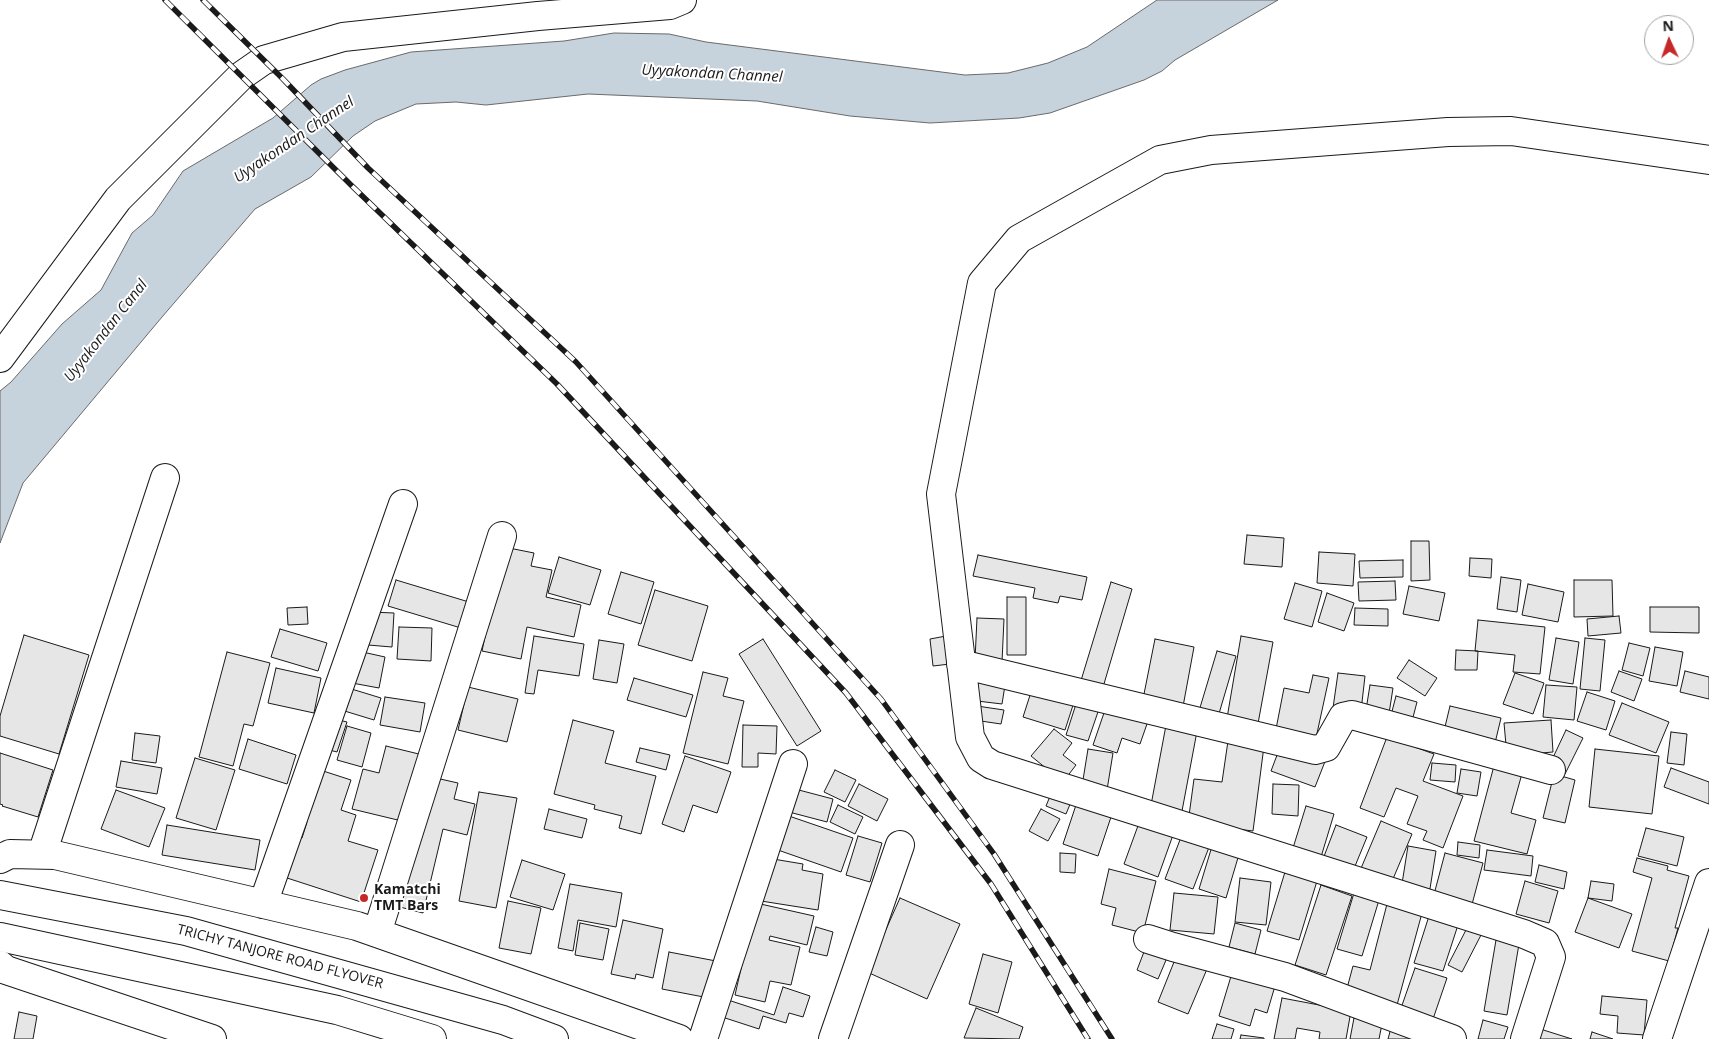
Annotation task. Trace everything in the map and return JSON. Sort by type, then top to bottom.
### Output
[{"type":"main road","points":[[0,358],[118,199],[241,76],[264,60],[343,38],[538,16],[670,5],[682,0]]},
{"type":"main road","points":[[1525,1039],[1551,957],[1545,943],[1514,931],[992,765],[981,758],[970,737],[941,494],[982,283],[1019,239],[1160,160],[1211,150],[1448,132],[1511,131],[1709,160]]},
{"type":"main road","points":[[42,854],[165,478]]},
{"type":"main road","points":[[263,904],[403,504]]},
{"type":"main road","points":[[377,934],[502,536]]},
{"type":"main road","points":[[961,664],[1315,750],[1326,747],[1343,717],[1352,715],[1551,770]]},
{"type":"main road","points":[[703,1039],[793,764]]},
{"type":"main road","points":[[833,1039],[900,845]]},
{"type":"main road","points":[[0,859],[10,854],[55,855],[357,926],[679,1039]]},
{"type":"main road","points":[[1657,1039],[1709,883]]},
{"type":"main road","name":"TRICHY TANJORE ROAD FLYOVER","points":[[0,895],[186,931],[494,1017],[554,1039]]},
{"type":"main road","points":[[0,937],[337,1010],[432,1039]]},
{"type":"main road","points":[[1148,939],[1285,976],[1452,1039]]},
{"type":"main road","points":[[0,966],[6,970],[212,1039]]},
{"type":"water","points":[[1157,0],[1278,0],[1144,80],[1050,113],[1019,118],[930,123],[850,116],[757,101],[588,94],[486,105],[456,102],[416,104],[375,121],[353,136],[311,177],[255,209],[23,483],[0,543],[0,391],[11,382],[62,324],[101,290],[132,233],[153,215],[183,171],[273,118],[311,85],[321,79],[345,70],[411,52],[564,41],[614,33],[669,34],[706,42],[965,75],[1008,73],[1048,63],[1087,47]]},
{"type":"building","points":[[1247,535],[1284,538],[1282,567],[1244,564]]},
{"type":"building","points":[[1411,541],[1429,541],[1430,580],[1411,581]]},
{"type":"building","points":[[504,547],[534,553],[531,566],[552,570],[546,597],[581,605],[574,637],[527,627],[521,659],[482,651]]},
{"type":"building","points":[[1319,552],[1355,554],[1353,586],[1317,583]]},
{"type":"building","points":[[978,555],[1087,577],[1082,600],[1060,596],[1058,603],[1033,598],[1035,588],[973,576]]},
{"type":"building","points":[[559,557],[601,570],[590,605],[548,593]]},
{"type":"building","points":[[1470,558],[1492,559],[1491,578],[1469,576]]},
{"type":"building","points":[[1403,560],[1403,577],[1360,578],[1359,561]]},
{"type":"building","points":[[621,572],[654,582],[641,624],[608,614]]},
{"type":"building","points":[[1501,577],[1521,580],[1517,612],[1497,609]]},
{"type":"building","points":[[396,580],[469,602],[461,628],[388,606]]},
{"type":"building","points":[[1574,580],[1612,580],[1613,616],[1574,617]]},
{"type":"building","points":[[1395,581],[1396,600],[1359,601],[1358,582]]},
{"type":"building","points":[[1111,582],[1132,589],[1101,694],[1079,687]]},
{"type":"building","points":[[1295,583],[1322,591],[1312,627],[1284,619]]},
{"type":"building","points":[[1528,584],[1564,592],[1558,622],[1522,615]]},
{"type":"building","points":[[1409,586],[1445,593],[1439,621],[1403,614]]},
{"type":"building","points":[[655,590],[708,606],[692,661],[638,645]]},
{"type":"building","points":[[1327,593],[1354,603],[1344,631],[1318,622]]},
{"type":"building","points":[[1007,597],[1026,597],[1026,655],[1007,655]]},
{"type":"building","points":[[307,607],[308,624],[288,625],[287,608]]},
{"type":"building","points":[[1650,607],[1699,607],[1699,633],[1650,632]]},
{"type":"building","points":[[1355,608],[1388,609],[1388,626],[1354,625]]},
{"type":"building","points":[[370,612],[394,613],[392,647],[368,645]]},
{"type":"building","points":[[1619,616],[1621,633],[1588,636],[1587,619]]},
{"type":"building","points":[[977,618],[1004,619],[1002,662],[975,660]]},
{"type":"building","points":[[1478,620],[1545,627],[1540,674],[1513,672],[1515,655],[1475,651]]},
{"type":"building","points":[[399,627],[432,628],[431,661],[397,659]]},
{"type":"building","points":[[280,629],[327,643],[318,671],[271,657]]},
{"type":"building","points":[[24,635],[89,655],[59,754],[0,736],[0,716]]},
{"type":"building","points":[[534,636],[584,644],[579,676],[538,670],[534,694],[525,693]]},
{"type":"building","points":[[946,636],[950,664],[933,666],[930,639]]},
{"type":"building","points":[[1241,636],[1273,642],[1257,729],[1226,724]]},
{"type":"building","points":[[1556,638],[1579,642],[1573,684],[1549,680]]},
{"type":"building","points":[[1585,638],[1605,640],[1600,691],[1580,689]]},
{"type":"building","points":[[763,639],[821,731],[797,746],[739,654]]},
{"type":"building","points":[[1155,639],[1194,647],[1182,712],[1142,704]]},
{"type":"building","points":[[599,640],[624,644],[617,683],[593,679]]},
{"type":"building","points":[[1629,643],[1650,648],[1643,676],[1622,670]]},
{"type":"building","points":[[1655,647],[1683,652],[1677,686],[1649,681]]},
{"type":"building","points":[[1456,650],[1478,651],[1477,670],[1455,670]]},
{"type":"building","points":[[358,651],[385,657],[379,688],[352,683]]},
{"type":"building","points":[[1217,651],[1236,656],[1218,717],[1199,711]]},
{"type":"building","points":[[227,652],[270,663],[253,726],[244,724],[233,766],[199,757]]},
{"type":"building","points":[[1409,660],[1437,678],[1425,696],[1397,678]]},
{"type":"building","points":[[276,668],[321,678],[314,713],[268,703]]},
{"type":"building","points":[[1619,671],[1642,679],[1634,701],[1611,692]]},
{"type":"building","points":[[1685,671],[1709,677],[1709,699],[1680,692]]},
{"type":"building","points":[[703,672],[728,678],[723,696],[744,701],[728,764],[683,753]]},
{"type":"building","points":[[1338,673],[1365,676],[1361,711],[1333,708]]},
{"type":"building","points":[[1515,673],[1544,683],[1533,714],[1503,704]]},
{"type":"building","points":[[972,675],[1006,679],[1002,704],[969,700]]},
{"type":"building","points":[[1313,675],[1329,678],[1316,738],[1276,729],[1284,688],[1309,693]]},
{"type":"building","points":[[634,678],[693,695],[686,717],[627,700]]},
{"type":"building","points":[[1370,685],[1393,688],[1388,720],[1365,716]]},
{"type":"building","points":[[1546,685],[1577,687],[1574,720],[1543,717]]},
{"type":"building","points":[[1033,686],[1075,699],[1065,730],[1023,717]]},
{"type":"building","points":[[345,687],[381,698],[374,720],[338,709]]},
{"type":"building","points":[[468,687],[518,699],[507,742],[458,730]]},
{"type":"building","points":[[1587,692],[1615,701],[1606,730],[1577,721]]},
{"type":"building","points":[[1396,696],[1417,702],[1411,725],[1390,719]]},
{"type":"building","points":[[385,697],[425,703],[420,732],[380,725]]},
{"type":"building","points":[[1078,698],[1100,706],[1088,741],[1066,735]]},
{"type":"building","points":[[1622,703],[1669,722],[1656,753],[1609,735]]},
{"type":"building","points":[[977,706],[1004,710],[1001,724],[974,720]]},
{"type":"building","points":[[1450,706],[1501,718],[1495,743],[1444,731]]},
{"type":"building","points":[[1106,707],[1148,721],[1140,744],[1122,738],[1117,753],[1093,745]]},
{"type":"building","points":[[331,718],[347,722],[337,752],[322,748]]},
{"type":"building","points":[[573,720],[614,731],[605,763],[656,776],[641,834],[619,828],[622,816],[594,809],[595,805],[554,794]]},
{"type":"building","points":[[1167,720],[1198,726],[1182,811],[1151,805]]},
{"type":"building","points":[[1551,720],[1553,752],[1507,756],[1504,723]]},
{"type":"building","points":[[743,725],[777,726],[776,754],[758,753],[758,767],[742,767]]},
{"type":"building","points":[[347,726],[371,733],[362,767],[337,760]]},
{"type":"building","points":[[1054,729],[1072,743],[1063,755],[1076,765],[1063,782],[1031,756]]},
{"type":"building","points":[[1566,730],[1583,738],[1565,774],[1549,766]]},
{"type":"building","points":[[1671,732],[1687,734],[1684,765],[1667,763]]},
{"type":"building","points":[[135,733],[160,736],[156,763],[132,760]]},
{"type":"building","points":[[1387,737],[1434,754],[1423,781],[1463,796],[1443,848],[1423,840],[1427,831],[1407,824],[1418,796],[1396,788],[1384,817],[1360,808]]},
{"type":"building","points":[[248,739],[296,755],[287,784],[239,769]]},
{"type":"building","points":[[1228,741],[1264,746],[1253,831],[1188,823],[1194,779],[1222,782]]},
{"type":"building","points":[[1282,742],[1326,759],[1315,787],[1271,771]]},
{"type":"building","points":[[386,746],[423,755],[406,822],[352,809],[363,769],[379,773]]},
{"type":"building","points":[[640,748],[670,755],[666,770],[636,762]]},
{"type":"building","points":[[1088,749],[1113,753],[1107,790],[1082,786]]},
{"type":"building","points":[[1595,749],[1659,756],[1652,814],[1589,807]]},
{"type":"building","points":[[0,753],[53,770],[38,817],[0,804]]},
{"type":"building","points":[[685,756],[731,772],[717,813],[693,805],[684,832],[662,824]]},
{"type":"building","points":[[195,758],[235,770],[216,830],[176,818]]},
{"type":"building","points":[[121,761],[162,768],[157,794],[116,787]]},
{"type":"building","points":[[1495,762],[1523,770],[1511,813],[1536,820],[1527,854],[1474,841]]},
{"type":"building","points":[[1432,763],[1456,765],[1455,782],[1430,780]]},
{"type":"building","points":[[1671,768],[1709,782],[1709,804],[1664,787]]},
{"type":"building","points":[[317,769],[351,780],[341,810],[356,815],[348,841],[378,850],[361,902],[284,877],[296,836],[302,838],[307,822],[301,820]]},
{"type":"building","points":[[1461,769],[1481,772],[1477,796],[1457,793]]},
{"type":"building","points":[[835,770],[856,780],[845,802],[824,792]]},
{"type":"building","points":[[1554,774],[1575,780],[1565,823],[1543,818]]},
{"type":"building","points":[[427,776],[458,783],[454,799],[475,804],[467,835],[443,829],[423,913],[396,906]]},
{"type":"building","points":[[859,784],[888,799],[877,821],[848,806]]},
{"type":"building","points":[[1273,784],[1299,785],[1298,816],[1272,814]]},
{"type":"building","points":[[795,789],[833,799],[827,822],[789,812]]},
{"type":"building","points":[[1053,789],[1073,797],[1066,814],[1046,806]]},
{"type":"building","points":[[116,790],[165,808],[149,847],[101,829]]},
{"type":"building","points":[[479,792],[517,798],[496,908],[459,901]]},
{"type":"building","points":[[1078,799],[1113,811],[1098,856],[1063,844]]},
{"type":"building","points":[[838,805],[863,817],[855,834],[830,822]]},
{"type":"building","points":[[1306,806],[1334,814],[1321,857],[1293,848]]},
{"type":"building","points":[[549,809],[587,819],[582,838],[544,829]]},
{"type":"building","points":[[1041,809],[1060,819],[1048,841],[1029,831]]},
{"type":"building","points":[[786,815],[853,838],[841,872],[775,849]]},
{"type":"building","points":[[1381,821],[1412,834],[1390,886],[1359,873]]},
{"type":"building","points":[[1139,823],[1173,835],[1158,877],[1124,864]]},
{"type":"building","points":[[167,825],[260,840],[255,870],[162,855]]},
{"type":"building","points":[[1336,825],[1367,837],[1353,871],[1323,859]]},
{"type":"building","points":[[1646,828],[1684,837],[1677,866],[1638,856]]},
{"type":"building","points":[[1183,832],[1211,842],[1193,889],[1165,879]]},
{"type":"building","points":[[858,836],[882,843],[870,882],[846,875]]},
{"type":"building","points":[[1458,842],[1480,845],[1479,858],[1457,855]]},
{"type":"building","points":[[1213,843],[1240,851],[1226,898],[1199,889]]},
{"type":"building","points":[[1408,846],[1436,851],[1429,895],[1401,890]]},
{"type":"building","points":[[1487,850],[1533,856],[1531,876],[1484,870]]},
{"type":"building","points":[[1060,853],[1076,854],[1075,873],[1060,872]]},
{"type":"building","points":[[1445,853],[1483,863],[1470,912],[1432,902]]},
{"type":"building","points":[[767,858],[803,864],[802,870],[823,874],[818,910],[761,901]]},
{"type":"building","points":[[1637,858],[1668,866],[1667,870],[1689,876],[1675,928],[1678,928],[1669,961],[1632,951],[1652,878],[1633,872]]},
{"type":"building","points":[[522,860],[565,874],[553,910],[510,897]]},
{"type":"building","points":[[1539,865],[1567,872],[1564,889],[1535,882]]},
{"type":"building","points":[[1109,869],[1156,881],[1143,933],[1112,925],[1116,908],[1101,904]]},
{"type":"building","points":[[1285,872],[1317,881],[1299,940],[1267,931]]},
{"type":"building","points":[[1240,878],[1271,882],[1266,925],[1235,922]]},
{"type":"building","points":[[1525,881],[1558,891],[1549,923],[1516,914]]},
{"type":"building","points":[[1591,881],[1614,884],[1612,901],[1588,898]]},
{"type":"building","points":[[570,884],[622,893],[616,927],[578,920],[573,951],[558,948]]},
{"type":"building","points":[[1321,885],[1352,896],[1326,975],[1295,965]]},
{"type":"building","points":[[1174,893],[1218,897],[1214,934],[1170,930]]},
{"type":"building","points":[[1354,893],[1379,900],[1362,956],[1337,949]]},
{"type":"building","points":[[900,898],[960,924],[927,999],[867,972]]},
{"type":"building","points":[[1588,898],[1632,914],[1619,948],[1575,932]]},
{"type":"building","points":[[508,901],[541,908],[531,954],[499,948]]},
{"type":"building","points":[[756,903],[814,916],[807,945],[770,936],[769,940],[800,947],[791,985],[770,981],[765,1002],[735,995]]},
{"type":"building","points":[[1387,904],[1422,913],[1397,1005],[1346,992],[1353,966],[1370,970]]},
{"type":"building","points":[[1429,916],[1458,925],[1443,971],[1414,963]]},
{"type":"building","points":[[623,920],[663,929],[653,978],[636,974],[635,979],[611,974]]},
{"type":"building","points":[[580,923],[609,929],[603,960],[575,955]]},
{"type":"building","points":[[1235,923],[1261,930],[1255,954],[1229,947]]},
{"type":"building","points":[[816,927],[833,932],[827,956],[809,952]]},
{"type":"building","points":[[1467,928],[1481,935],[1462,972],[1448,965]]},
{"type":"building","points":[[1496,940],[1519,944],[1507,1015],[1484,1011]]},
{"type":"building","points":[[1147,944],[1169,953],[1158,979],[1137,970]]},
{"type":"building","points":[[669,952],[716,961],[709,998],[662,989]]},
{"type":"building","points":[[983,954],[1012,962],[998,1013],[969,1004]]},
{"type":"building","points":[[1176,957],[1207,969],[1188,1014],[1158,1002]]},
{"type":"building","points":[[1415,968],[1447,978],[1432,1022],[1400,1011]]},
{"type":"building","points":[[1232,973],[1275,986],[1267,1013],[1255,1009],[1250,1026],[1219,1016]]},
{"type":"building","points":[[783,987],[810,996],[803,1017],[789,1013],[786,1023],[763,1016],[759,1029],[719,1016],[725,999],[774,1015]]},
{"type":"building","points":[[1602,996],[1647,1000],[1644,1035],[1617,1033],[1618,1016],[1600,1014]]},
{"type":"building","points":[[1282,998],[1351,1011],[1346,1039],[1319,1039],[1320,1032],[1297,1028],[1295,1039],[1274,1039]]},
{"type":"building","points":[[976,1008],[1023,1027],[1019,1039],[964,1038]]},
{"type":"building","points":[[19,1012],[37,1016],[33,1039],[14,1039]]},
{"type":"building","points":[[1354,1018],[1382,1024],[1379,1039],[1350,1039]]},
{"type":"building","points":[[1483,1020],[1508,1027],[1504,1039],[1478,1039]]},
{"type":"building","points":[[1217,1024],[1234,1029],[1231,1039],[1212,1039]]},
{"type":"building","points":[[1391,1028],[1423,1039],[1388,1039]]},
{"type":"building","points":[[1537,1028],[1572,1039],[1533,1039]]},
{"type":"building","points":[[1592,1032],[1613,1039],[1590,1039]]},
{"type":"building","points":[[1241,1035],[1264,1038],[1264,1039],[1240,1039]]},
{"type":"railway","points":[[165,0],[351,185],[557,384],[846,693],[991,884],[1088,1039]]},
{"type":"railway","points":[[203,0],[283,79],[368,168],[576,362],[881,699],[994,854],[1112,1039]]},
{"type":"place","name":"Kamatchi TMT Bars","points":[[364,898]]},
{"type":"water label","name":"Uyyakondan Channel","points":[[712,74]]},
{"type":"water label","name":"Uyyakondan Channel","points":[[294,140]]},
{"type":"water label","name":"Uyyakondan Canal","points":[[106,331]]}]
